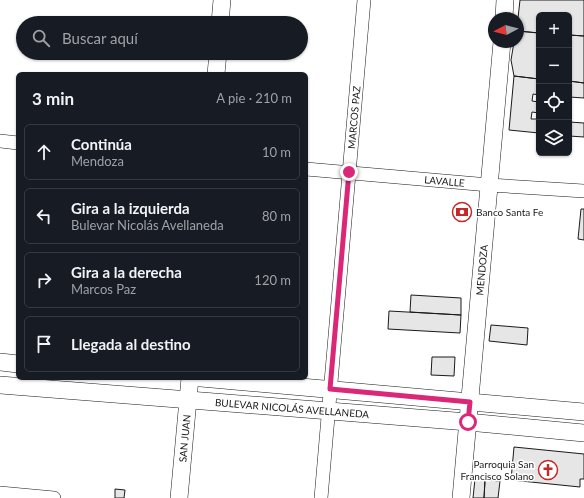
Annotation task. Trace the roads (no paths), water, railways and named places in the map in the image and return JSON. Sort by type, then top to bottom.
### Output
[{"type":"main road","points":[[221,16],[222,0]]},
{"type":"main road","points":[[504,12],[505,0]]},
{"type":"main road","name":"MENDOZA","points":[[462,498],[501,48]]},
{"type":"main road","points":[[216,72],[217,60]]},
{"type":"main road","points":[[0,362],[16,364]]},
{"type":"main road","name":"SAN JUAN","points":[[179,498],[190,380]]},
{"type":"main road","points":[[224,380],[584,412]]},
{"type":"main road","name":"BULEVAR NICOLÁS AVELLANEDA","points":[[0,385],[468,422],[584,433]]},
{"type":"street","name":"MARCOS PAZ","points":[[321,498],[364,0]]},
{"type":"street","points":[[0,141],[16,143]]},
{"type":"street","name":"LAVALLE","points":[[308,169],[489,185],[584,191]]},
{"type":"street","points":[[0,494],[54,498]]},
{"type":"place","name":"Banco Santa Fe","points":[[462,212]]},
{"type":"place","name":"Parroquia San Francisco Solano","points":[[548,470]]}]
